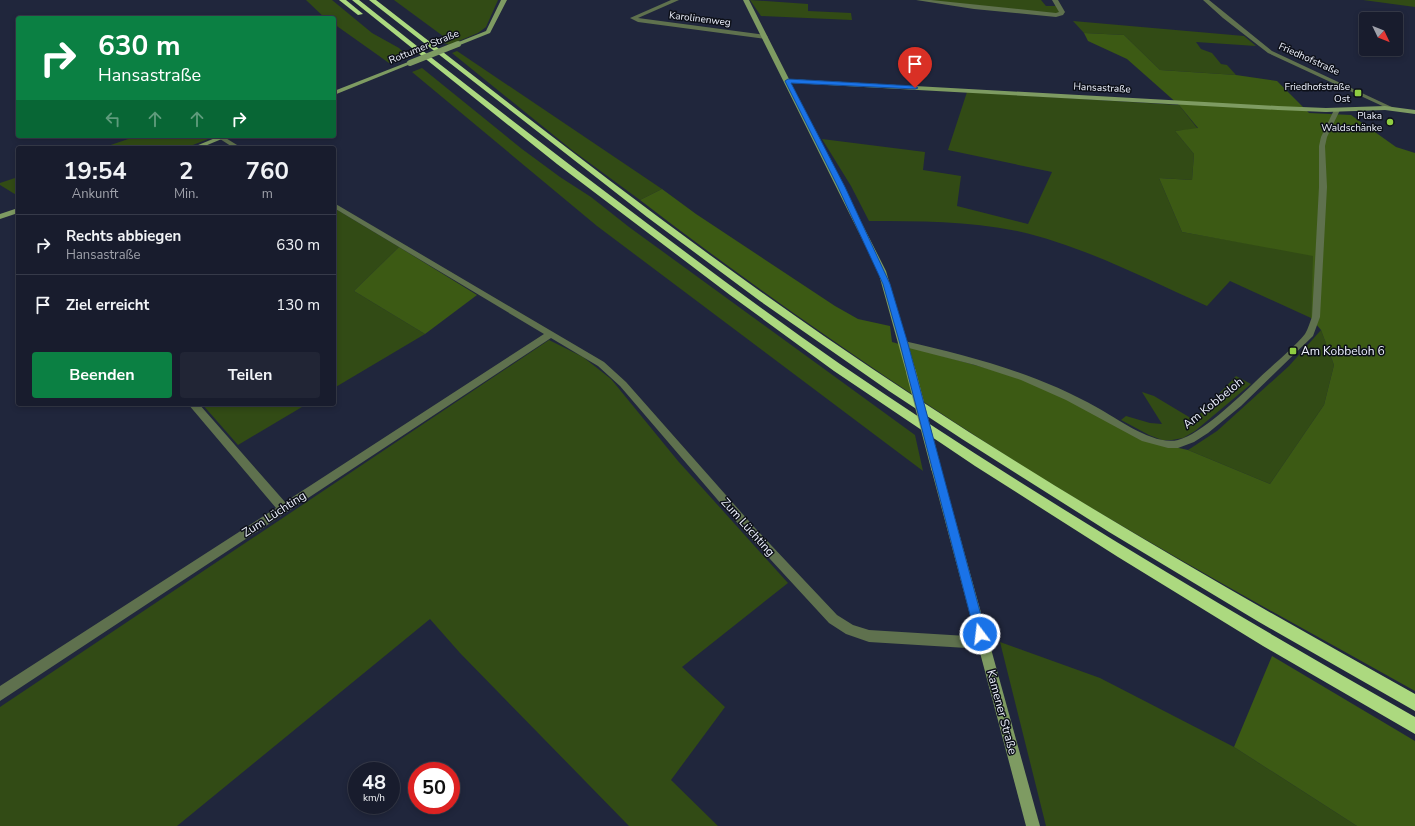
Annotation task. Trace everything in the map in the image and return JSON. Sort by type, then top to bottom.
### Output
[{"type":"highway","points":[[342,0],[380,29],[414,48]]},
{"type":"highway","points":[[354,0],[558,161],[732,293],[905,414],[1122,552],[1305,663],[1415,726]]},
{"type":"highway","points":[[372,0],[632,202],[741,283],[825,342],[941,419],[1065,497],[1312,644],[1415,703]]},
{"type":"street","name":"Rottumer Straße","points":[[336,92],[488,32],[504,0]]},
{"type":"street","name":"Karolinenweg","points":[[676,0],[633,18],[638,20],[765,37]]},
{"type":"street","name":"Kamener Straße","points":[[746,0],[842,187],[882,271],[904,344],[1033,826]]},
{"type":"street","points":[[919,0],[974,7],[1056,15],[1061,14],[1062,12],[1055,0]]},
{"type":"street","name":"Friedhofstraße","points":[[1206,0],[1225,17],[1270,52],[1393,109]]},
{"type":"street","name":"Hansastraße","points":[[788,81],[1278,108],[1336,110],[1374,108],[1415,112]]},
{"type":"street","name":"Am Kobbeloh","points":[[904,344],[990,365],[1044,384],[1134,432],[1151,439],[1171,444],[1186,441],[1194,437],[1224,414],[1293,351],[1305,340],[1313,328],[1316,316],[1320,258],[1323,187],[1322,146],[1324,137],[1336,110]]},
{"type":"street","points":[[199,146],[221,138]]},
{"type":"street","points":[[225,138],[236,146]]},
{"type":"street","name":"Zum Lüchting","points":[[336,206],[549,335],[601,364],[623,384],[751,531],[833,619],[850,630],[869,636],[983,643]]},
{"type":"street","points":[[0,217],[16,211]]},
{"type":"street","name":"Zum Lüchting","points":[[0,694],[549,335]]},
{"type":"street","points":[[195,406],[283,508]]},
{"type":"green space","points":[[306,0],[332,0],[372,33],[399,48],[407,56],[389,63],[336,25],[336,16],[323,16]]},
{"type":"green space","points":[[394,0],[498,0],[486,27],[478,33],[449,45],[444,43],[447,39]]},
{"type":"green space","points":[[750,0],[808,4],[808,11],[851,13],[852,20],[761,16]]},
{"type":"green space","points":[[923,0],[1041,0],[1046,6],[1056,6],[1060,12],[1056,14]]},
{"type":"green space","points":[[1363,0],[1415,0],[1415,7]]},
{"type":"green space","points":[[1073,21],[1244,36],[1256,46],[1196,42],[1201,49],[1212,53],[1221,64],[1227,65],[1236,75],[1160,70],[1124,35],[1084,33]]},
{"type":"green space","points":[[1084,33],[1124,35],[1160,70],[1236,75],[1277,81],[1309,113],[1351,115],[1396,147],[1415,153],[1415,691],[1134,533],[1042,478],[939,412],[787,309],[640,200],[662,189],[696,214],[835,306],[858,319],[890,326],[892,342],[1025,379],[1068,399],[1146,441],[1188,450],[1270,484],[1324,405],[1334,365],[1321,330],[1311,318],[1313,256],[1182,232],[1159,178],[1192,180],[1194,154],[1175,131],[1198,128],[1179,105],[1127,59],[1088,41]]},
{"type":"green space","points":[[457,51],[662,189],[640,200],[572,150],[452,53]]},
{"type":"green space","points":[[422,68],[522,149],[560,177],[591,197],[629,227],[915,435],[923,471],[597,226],[412,72]]},
{"type":"green space","points":[[967,92],[1179,105],[1198,129],[1175,131],[1194,154],[1192,180],[1159,178],[1182,232],[1314,255],[1311,318],[1230,281],[1207,306],[1138,274],[1090,254],[1042,237],[1017,231],[962,223],[869,221],[851,186],[822,139],[925,152],[923,170],[961,176],[957,206],[1028,224],[1052,172],[948,150]]},
{"type":"green space","points":[[131,138],[211,138],[190,146],[108,146]]},
{"type":"green space","points":[[16,178],[16,195],[0,185],[0,183]]},
{"type":"green space","points":[[336,209],[399,247],[354,291],[425,334],[336,387]]},
{"type":"green space","points":[[399,247],[477,295],[425,334],[354,291]]},
{"type":"green space","points":[[1321,330],[1334,365],[1324,405],[1270,484],[1188,450],[1217,431],[1289,366]]},
{"type":"green space","points":[[549,340],[583,357],[611,379],[678,461],[788,583],[682,667],[725,707],[671,780],[718,826],[629,826],[460,653],[430,619],[177,826],[0,826],[0,707]]},
{"type":"green space","points":[[1236,376],[1251,384],[1195,431],[1183,438],[1162,440],[1149,435],[1121,420],[1126,416],[1150,423],[1162,424],[1142,392],[1154,396],[1194,420]]},
{"type":"green space","points":[[204,406],[304,406],[238,445]]},
{"type":"green space","points":[[1000,642],[1100,678],[1234,747],[1357,826],[1046,826]]},
{"type":"green space","points":[[1272,656],[1415,741],[1415,826],[1357,826],[1234,747]]},
{"type":"place","name":"Friedhofstraße Ost","points":[[1358,93]]},
{"type":"place","name":"Plaka Waldschänke","points":[[1390,122]]},
{"type":"place","name":"Am Kobbeloh 6","points":[[1293,351]]},
{"type":"route","points":[[915,88],[788,81],[842,187],[882,271],[904,344],[980,634]]}]
